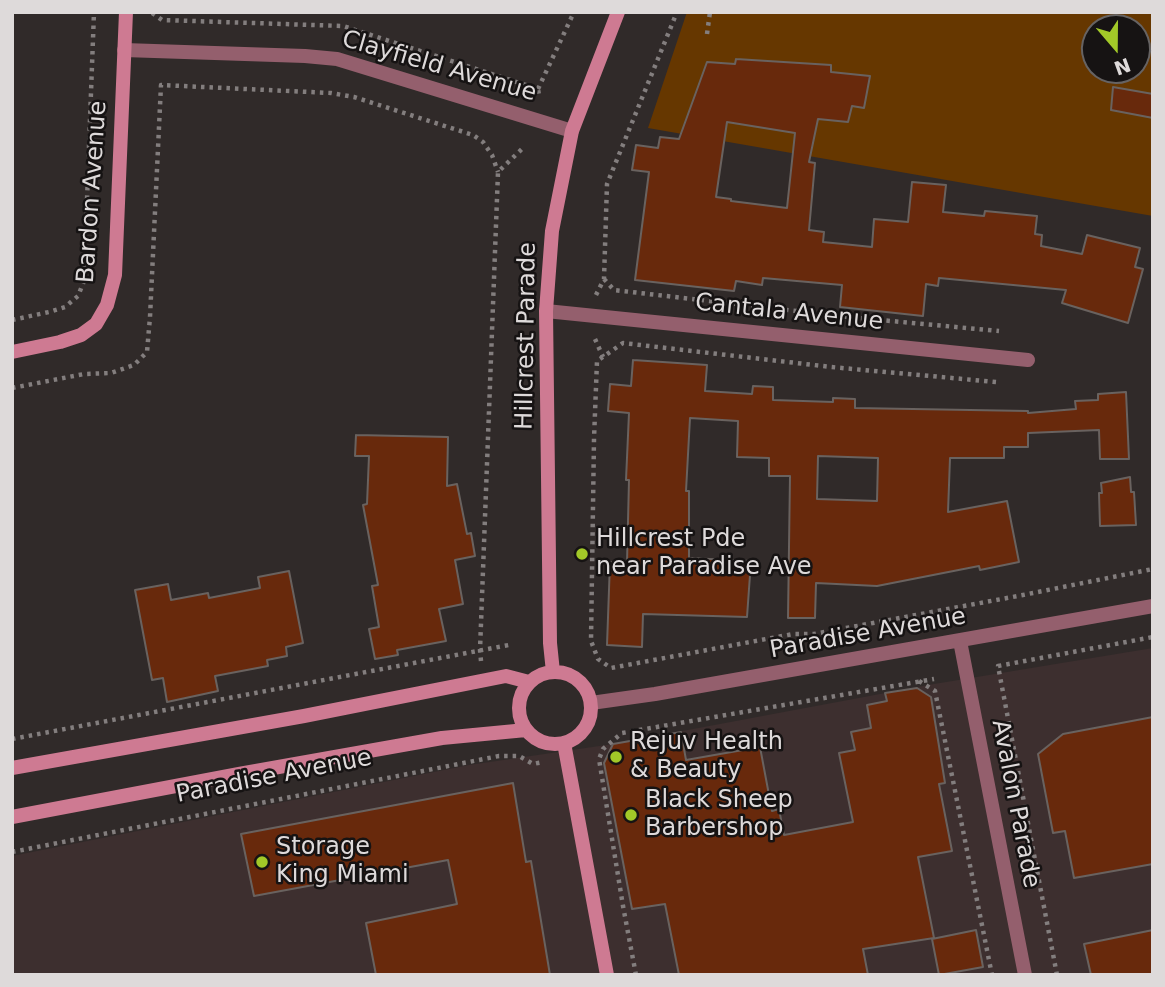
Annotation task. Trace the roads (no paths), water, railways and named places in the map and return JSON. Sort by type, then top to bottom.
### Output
[{"type":"street","name":"Bardon Avenue","points":[[12,352],[81,335],[96,324],[107,304],[115,275],[126,12]]},
{"type":"street","name":"Hillcrest Parade","points":[[553,672],[550,643],[546,311],[552,231],[572,131],[618,12]]},
{"type":"street","name":"Clayfield Avenue","points":[[124,50],[337,59],[572,131]]},
{"type":"street","name":"Cantala Avenue","points":[[546,311],[1028,360]]},
{"type":"street","name":"Paradise Avenue","points":[[591,703],[1153,606]]},
{"type":"street","name":"Avalon Parade","points":[[960,641],[1025,975]]},
{"type":"street","points":[[553,672],[564,673],[582,683],[591,703],[588,723],[582,732],[574,739],[554,744],[543,742],[526,730],[521,721],[519,700],[529,682],[544,673],[553,672]]},
{"type":"street","points":[[12,768],[304,716],[506,676],[529,682]]},
{"type":"street","name":"Paradise Avenue","points":[[12,817],[429,740],[526,730]]},
{"type":"street","points":[[564,743],[607,975]]},
{"type":"place","name":"Hillcrest Pde near Paradise Ave","points":[[582,554]]},
{"type":"place","name":"Rejuv Health & Beauty","points":[[616,757]]},
{"type":"place","name":"Black Sheep Barbershop","points":[[631,815]]},
{"type":"place","name":"Storage King Miami","points":[[262,862]]}]
